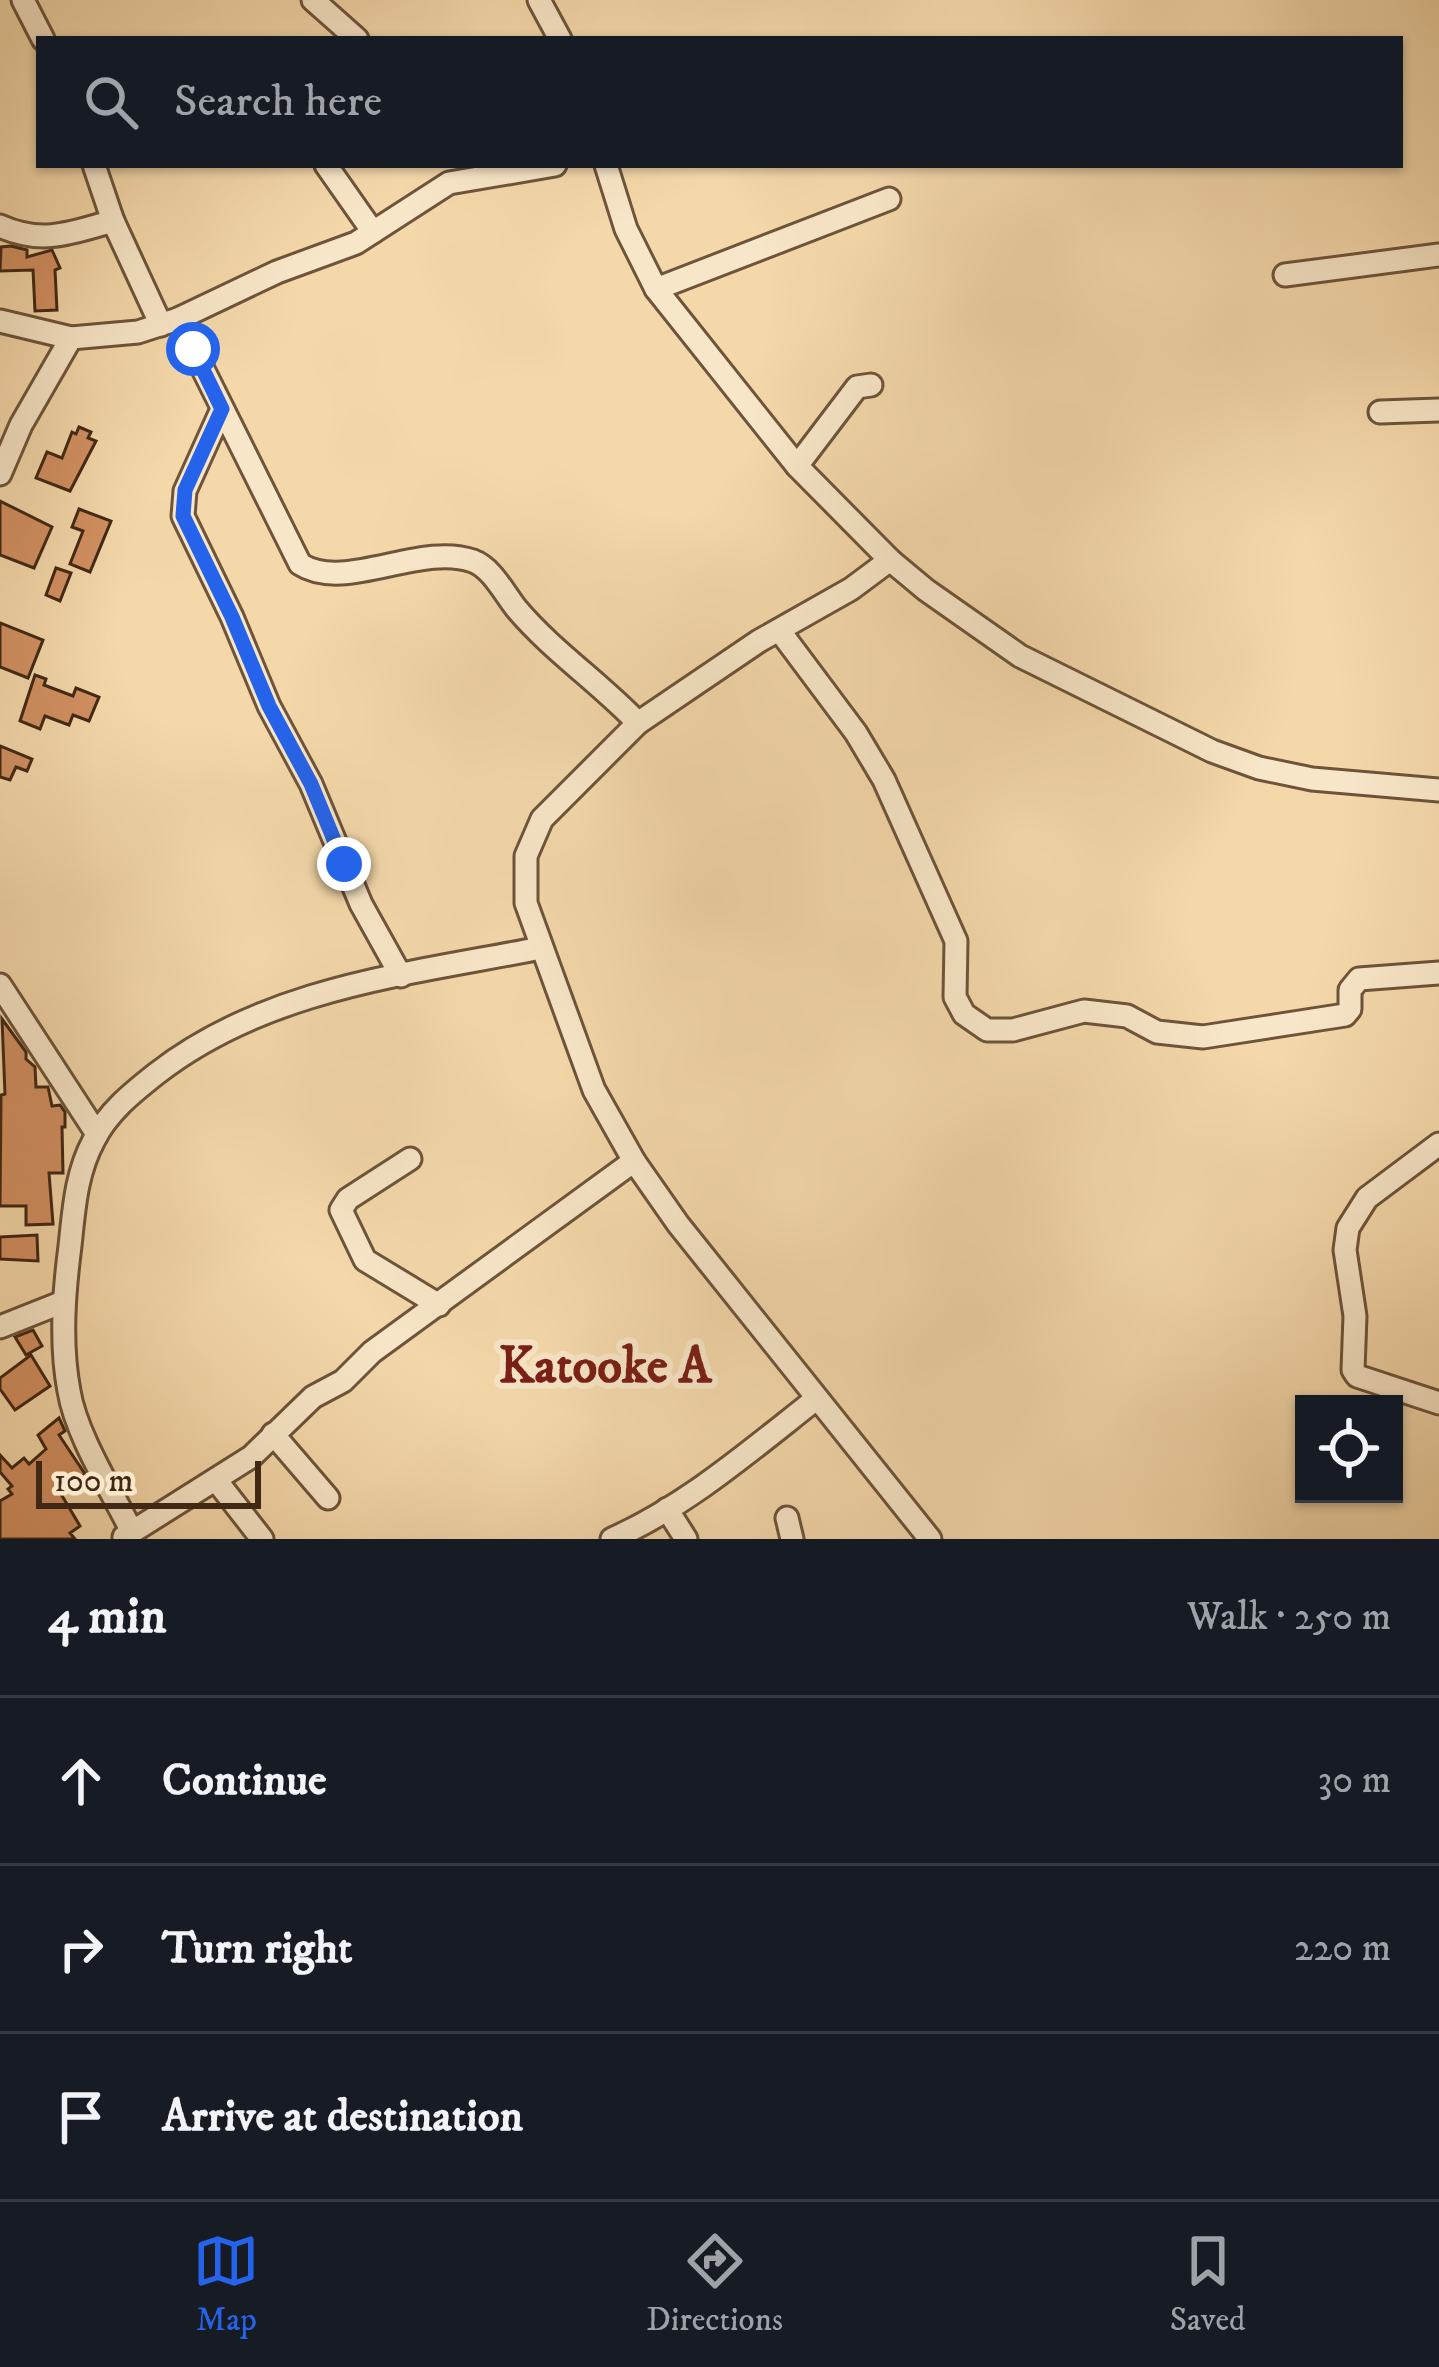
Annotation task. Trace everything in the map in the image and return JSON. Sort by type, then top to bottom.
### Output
[{"type":"street","points":[[23,0],[41,36]]},
{"type":"street","points":[[313,0],[354,36]]},
{"type":"street","points":[[538,0],[556,32]]},
{"type":"street","points":[[556,32],[557,0]]},
{"type":"street","points":[[95,168],[113,220],[222,409],[300,564],[327,574],[417,559],[475,561],[519,612],[638,723]]},
{"type":"street","points":[[328,168],[374,232]]},
{"type":"street","points":[[0,321],[71,338],[103,338],[170,322],[374,232],[449,183],[537,168]]},
{"type":"street","points":[[607,168],[626,229],[656,289],[797,466],[890,560],[1020,656],[1212,751],[1259,768],[1312,779],[1439,790]]},
{"type":"street","points":[[656,289],[889,199]]},
{"type":"street","points":[[0,226],[19,234],[56,238],[113,220]]},
{"type":"street","points":[[1285,275],[1439,255]]},
{"type":"street","points":[[0,474],[21,425],[71,338]]},
{"type":"street","points":[[797,466],[857,387],[871,385]]},
{"type":"street","points":[[222,409],[185,490],[183,516],[269,706],[311,784],[361,904],[401,976]]},
{"type":"street","points":[[1380,412],[1439,410]]},
{"type":"street","points":[[890,560],[638,723],[542,819],[526,856],[526,903],[594,1090],[634,1161],[678,1224],[930,1539]]},
{"type":"street","points":[[779,630],[856,733],[884,781],[956,941],[955,998],[964,1014],[987,1030],[1013,1030],[1084,1010],[1127,1016],[1157,1032],[1204,1037],[1345,1015],[1350,1009],[1350,990],[1359,979],[1439,973]]},
{"type":"street","points":[[541,948],[352,984],[264,1012],[217,1034],[137,1089],[97,1134],[76,1191],[63,1302],[69,1392],[127,1536],[251,1457],[314,1397],[343,1382],[372,1352],[634,1161]]},
{"type":"street","points":[[0,985],[97,1134]]},
{"type":"street","points":[[1439,1144],[1367,1198],[1348,1228],[1345,1250],[1353,1297],[1353,1370],[1357,1376],[1439,1403]]},
{"type":"street","points":[[410,1159],[348,1199],[341,1210],[365,1260],[439,1305]]},
{"type":"street","points":[[0,1327],[63,1302]]},
{"type":"street","points":[[612,1539],[716,1477],[816,1399]]},
{"type":"street","points":[[273,1434],[328,1498]]},
{"type":"street","points":[[216,1480],[262,1539]]},
{"type":"street","points":[[667,1509],[686,1539]]},
{"type":"building","points":[[1,247],[27,250],[27,257],[52,250],[60,268],[55,270],[57,310],[35,311],[33,270],[0,271]]},
{"type":"building","points":[[79,427],[91,432],[88,438],[96,441],[70,491],[36,478],[47,452],[62,458],[72,432],[76,434]]},
{"type":"building","points":[[0,501],[52,527],[34,568],[0,555]]},
{"type":"building","points":[[79,509],[111,521],[90,572],[70,564],[83,531],[72,527]]},
{"type":"building","points":[[56,568],[71,573],[60,601],[46,595]]},
{"type":"building","points":[[0,623],[43,640],[28,678],[0,667]]},
{"type":"building","points":[[35,675],[46,679],[44,685],[73,696],[76,688],[99,697],[89,721],[73,715],[69,725],[45,716],[40,729],[20,721]]},
{"type":"building","points":[[0,746],[32,759],[27,771],[16,767],[10,780],[0,777]]},
{"type":"building","points":[[2,1019],[35,1067],[36,1087],[48,1087],[52,1106],[60,1105],[65,1112],[63,1173],[49,1173],[53,1224],[26,1225],[26,1206],[0,1206],[1,1095],[5,1094]]},
{"type":"building","points":[[37,1235],[38,1261],[0,1259],[0,1237]]},
{"type":"building","points":[[33,1330],[42,1346],[26,1355],[15,1337]]},
{"type":"building","points":[[31,1355],[50,1386],[15,1410],[0,1389],[0,1378]]},
{"type":"building","points":[[59,1418],[65,1431],[59,1435],[85,1474],[61,1494],[80,1526],[70,1533],[75,1539],[0,1539],[0,1501],[12,1494],[8,1489],[12,1486],[0,1472],[0,1455],[12,1468],[24,1458],[29,1464],[46,1449],[38,1435]]},
{"type":"district","name":"Katooke A","points":[[605,1367]]},
{"type":"route","points":[[193,349],[222,409],[185,490],[183,516],[269,706],[311,784],[344,864]]}]
